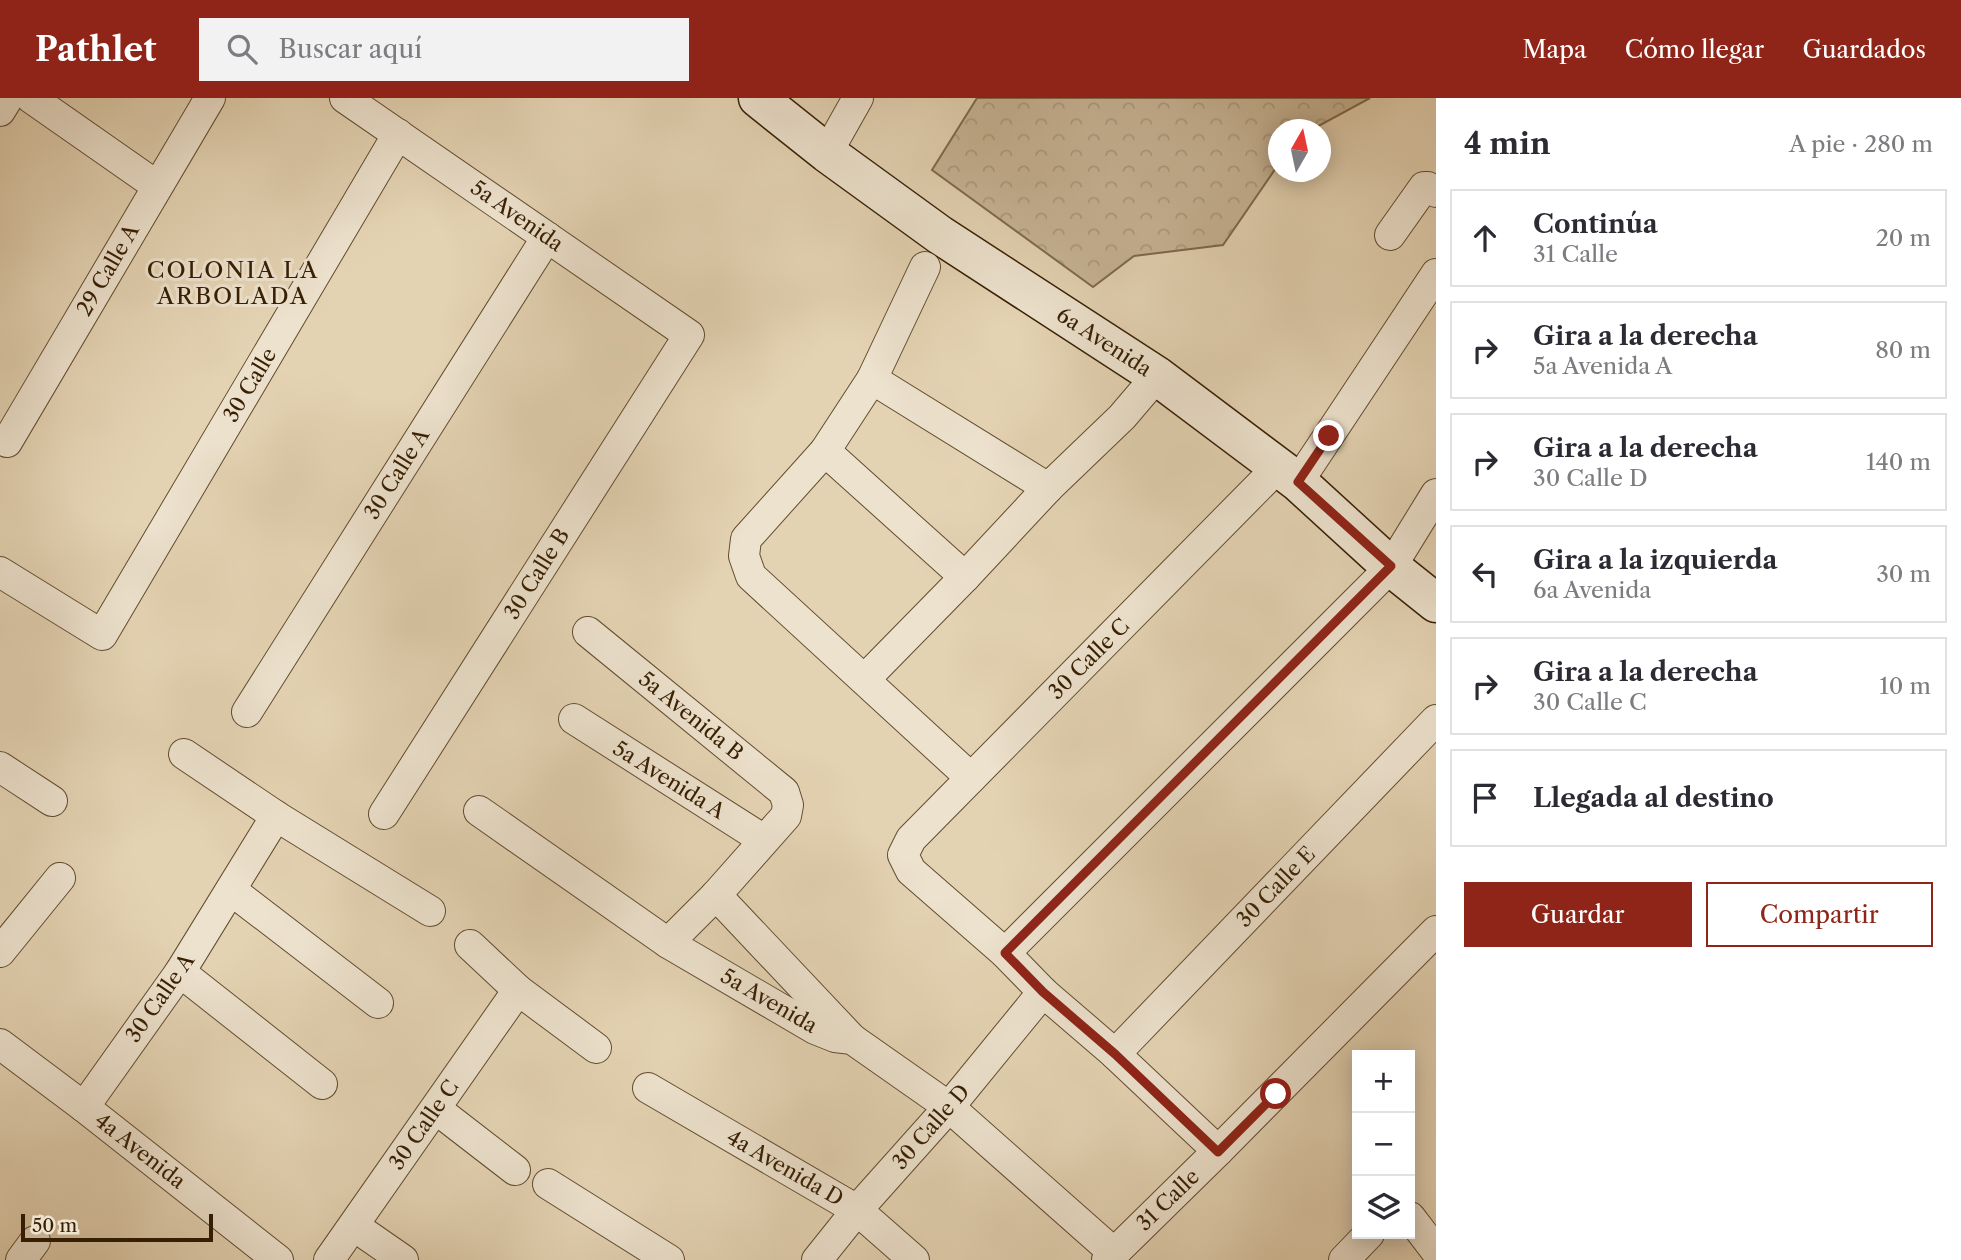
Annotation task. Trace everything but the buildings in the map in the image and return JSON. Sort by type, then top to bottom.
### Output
[{"type":"street","points":[[0,111],[8,98]]},
{"type":"street","points":[[31,98],[157,187]]},
{"type":"street","name":"29 Calle A","points":[[7,442],[210,98]]},
{"type":"street","name":"5a Avenida","points":[[345,98],[689,335]]},
{"type":"street","name":"6a Avenida","points":[[758,98],[827,153],[940,235],[1157,376],[1288,474],[1436,603]]},
{"type":"street","points":[[827,153],[858,98]]},
{"type":"street","name":"30 Calle","points":[[0,572],[102,635],[398,134]]},
{"type":"street","points":[[1390,234],[1424,187],[1436,192]]},
{"type":"street","name":"30 Calle A","points":[[247,712],[547,237]]},
{"type":"street","points":[[925,267],[872,379],[825,451],[746,539],[744,556],[751,576],[971,778]]},
{"type":"street","name":"30 Calle C","points":[[1005,953],[911,871],[903,855],[911,839],[1288,474],[1436,274]]},
{"type":"street","name":"30 Calle B","points":[[384,814],[689,335]]},
{"type":"street","points":[[865,679],[965,578],[1048,488],[1122,417],[1157,376]]},
{"type":"street","points":[[872,379],[1048,488]]},
{"type":"street","points":[[825,451],[965,578]]},
{"type":"street","points":[[1218,1152],[1115,1054],[1043,992],[1005,953],[1391,566],[1436,494]]},
{"type":"street","name":"5a Avenida B","points":[[588,632],[784,792],[788,805],[786,817],[765,840]]},
{"type":"street","name":"5a Avenida A","points":[[574,719],[765,840]]},
{"type":"street","name":"30 Calle E","points":[[1115,1054],[1436,720]]},
{"type":"street","points":[[184,754],[276,816],[430,911]]},
{"type":"street","points":[[0,767],[52,801]]},
{"type":"street","name":"5a Avenida","points":[[479,811],[668,943],[815,1029],[835,1037],[852,1039],[949,1107],[1111,1256]]},
{"type":"street","name":"30 Calle A","points":[[84,1107],[180,972],[276,816]]},
{"type":"street","points":[[668,943],[765,840]]},
{"type":"street","points":[[0,952],[60,878]]},
{"type":"street","points":[[231,890],[378,1003]]},
{"type":"street","points":[[716,895],[852,1039]]},
{"type":"street","name":"31 Calle","points":[[1111,1256],[1218,1152],[1436,931]]},
{"type":"street","points":[[470,945],[519,990],[596,1048]]},
{"type":"street","points":[[180,972],[322,1084]]},
{"type":"street","name":"30 Calle C","points":[[329,1260],[519,990]]},
{"type":"street","name":"30 Calle D","points":[[817,1260],[857,1210],[949,1107],[1043,992]]},
{"type":"street","name":"4a Avenida","points":[[0,1044],[278,1260]]},
{"type":"street","name":"4a Avenida D","points":[[648,1088],[857,1210],[914,1260]]},
{"type":"street","points":[[436,1109],[515,1170]]},
{"type":"street","points":[[548,1184],[669,1260]]},
{"type":"street","points":[[1415,1224],[1436,1251]]},
{"type":"street","points":[[354,1226],[403,1260]]},
{"type":"street","points":[[1344,1260],[1364,1239]]},
{"type":"green space","points":[[977,98],[1370,98],[1331,119],[1268,119],[1268,180],[1223,245],[1134,256],[1093,287],[932,170]]},
{"type":"district","name":"COLONIA LA ARBOLADA","points":[[233,283]]},
{"type":"route","points":[[1276,1094],[1218,1152],[1115,1054],[1043,992],[1005,953],[1391,566],[1298,482],[1329,436]]}]
